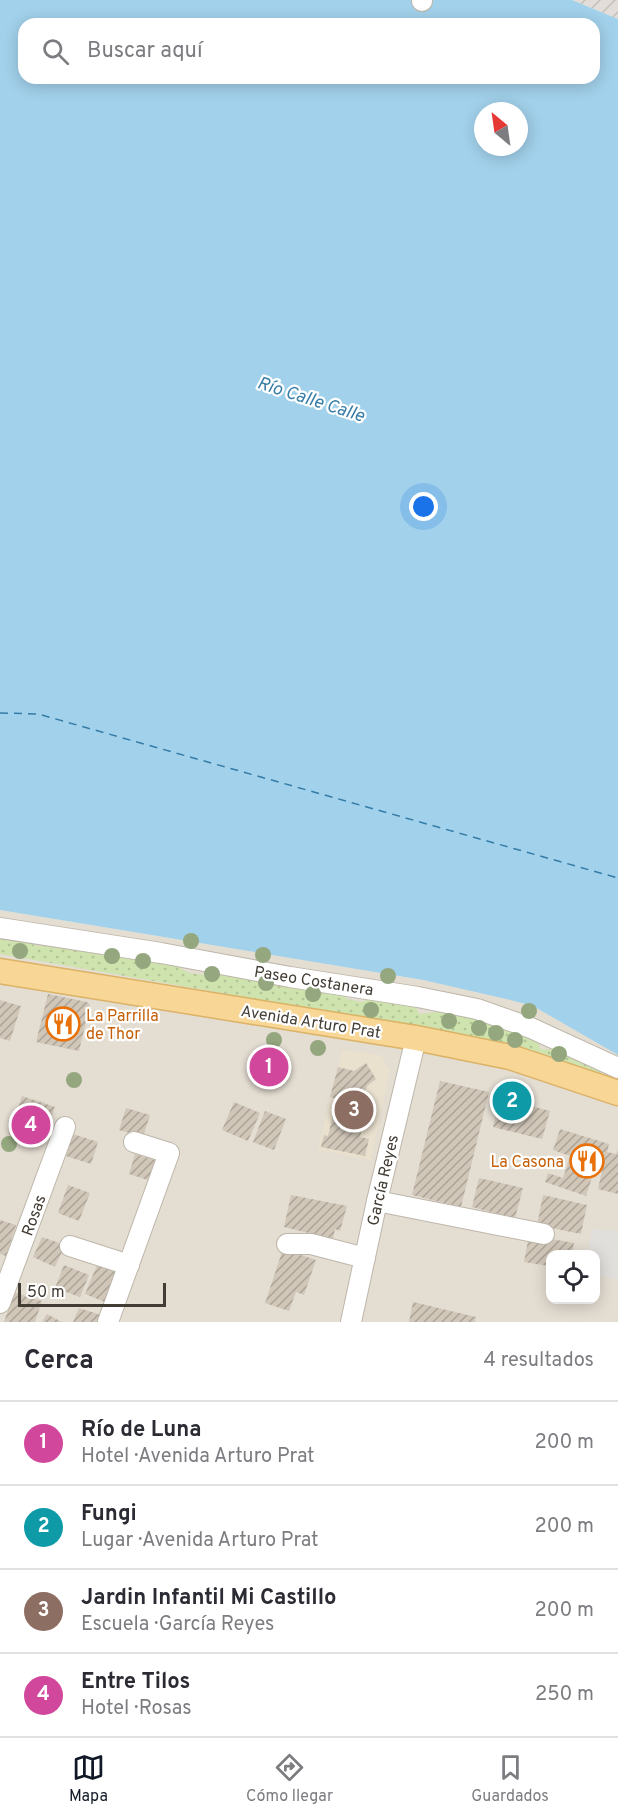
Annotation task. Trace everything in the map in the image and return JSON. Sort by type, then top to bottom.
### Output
[{"type":"main road","name":"Avenida Arturo Prat","points":[[0,971],[416,1038],[510,1057],[618,1093]]},
{"type":"street","name":"Paseo Costanera","points":[[0,928],[161,953],[477,1009],[531,1028],[618,1068]]},
{"type":"street","name":"García Reyes","points":[[351,1322],[416,1038]]},
{"type":"street","name":"Rosas","points":[[0,1303],[65,1127]]},
{"type":"street","points":[[108,1322],[169,1153],[134,1142]]},
{"type":"street","points":[[377,1201],[544,1234]]},
{"type":"street","points":[[287,1244],[311,1244],[365,1258]]},
{"type":"street","points":[[70,1246],[129,1265]]},
{"type":"shaded area","points":[[572,0],[618,0],[618,19]]},
{"type":"shaded area","points":[[0,910],[423,980],[506,999],[533,1006],[618,1055],[618,1322],[0,1322]]},
{"type":"shaded area","points":[[342,1050],[381,1055],[390,1070],[371,1160],[318,1150]]},
{"type":"shaded area","points":[[592,1229],[618,1231],[618,1279],[600,1277],[600,1250],[589,1250]]},
{"type":"green space","points":[[0,934],[19,937],[36,946],[66,945],[170,962],[189,973],[208,975],[227,972],[343,993],[347,999],[363,1002],[372,997],[415,1004],[419,1014],[453,1010],[538,1039],[540,1049],[559,1050],[597,1068],[603,1075],[530,1052],[456,1034],[0,954]]},
{"type":"water","name":"Río Calle Calle","points":[[0,0],[572,0],[618,19],[618,1055],[533,1006],[423,980],[0,910]]},
{"type":"building","name":"La Parrilla de Thor","points":[[48,994],[87,1002],[90,1005],[79,1051],[36,1042]]},
{"type":"building","points":[[0,1000],[21,1006],[10,1041],[0,1038]]},
{"type":"building","points":[[366,1063],[376,1079],[367,1086],[363,1099],[369,1100],[360,1137],[369,1139],[365,1156],[321,1147],[324,1135],[328,1136],[337,1099],[330,1097],[338,1067],[354,1071]]},
{"type":"building","points":[[440,1081],[489,1092],[461,1207],[412,1195]]},
{"type":"building","points":[[22,1096],[55,1107],[41,1146],[9,1135]]},
{"type":"building","points":[[500,1098],[550,1111],[542,1139],[493,1127]]},
{"type":"building","points":[[234,1102],[260,1113],[248,1141],[222,1130]]},
{"type":"building","points":[[126,1108],[150,1115],[143,1137],[119,1130]]},
{"type":"building","points":[[265,1111],[286,1119],[274,1150],[253,1142]]},
{"type":"building","name":"La Casona","points":[[560,1129],[609,1144],[607,1152],[616,1154],[618,1150],[618,1194],[598,1189],[605,1158],[602,1167],[596,1165],[586,1196],[545,1182],[548,1173],[563,1178],[570,1156],[553,1150]]},
{"type":"building","points":[[73,1134],[98,1142],[91,1164],[66,1156]]},
{"type":"building","points":[[135,1154],[158,1161],[151,1181],[129,1174]]},
{"type":"building","points":[[479,1178],[523,1188],[515,1218],[472,1207]]},
{"type":"building","points":[[68,1185],[90,1193],[79,1221],[58,1213]]},
{"type":"building","points":[[291,1195],[347,1206],[340,1231],[335,1229],[333,1239],[284,1227]]},
{"type":"building","points":[[543,1195],[587,1205],[581,1234],[537,1225]]},
{"type":"building","points":[[0,1220],[16,1225],[6,1256],[0,1254]]},
{"type":"building","points":[[529,1235],[574,1243],[573,1250],[546,1250],[546,1266],[524,1262]]},
{"type":"building","points":[[42,1237],[65,1245],[55,1267],[33,1257]]},
{"type":"building","points":[[283,1249],[316,1260],[304,1295],[296,1292],[289,1311],[265,1303]]},
{"type":"building","points":[[100,1258],[120,1267],[105,1302],[85,1294]]},
{"type":"building","points":[[64,1265],[89,1275],[80,1297],[55,1288]]},
{"type":"building","points":[[14,1292],[42,1301],[35,1322],[4,1322]]},
{"type":"building","points":[[413,1302],[476,1317],[475,1322],[409,1322]]},
{"type":"building","points":[[79,1308],[101,1315],[98,1322],[73,1322]]},
{"type":"building","points":[[47,1314],[62,1322],[42,1322]]},
{"type":"ferry route","points":[[0,713],[38,714],[618,878]]},
{"type":"place","name":"La Parrilla de Thor","points":[[63,1024]]},
{"type":"place","name":"Río de Luna","points":[[269,1067]]},
{"type":"place","name":"Fungi","points":[[512,1101]]},
{"type":"place","name":"Jardin Infantil Mi Castillo","points":[[354,1110]]},
{"type":"place","name":"Entre Tilos","points":[[31,1125]]},
{"type":"place","name":"La Casona","points":[[587,1161]]}]
